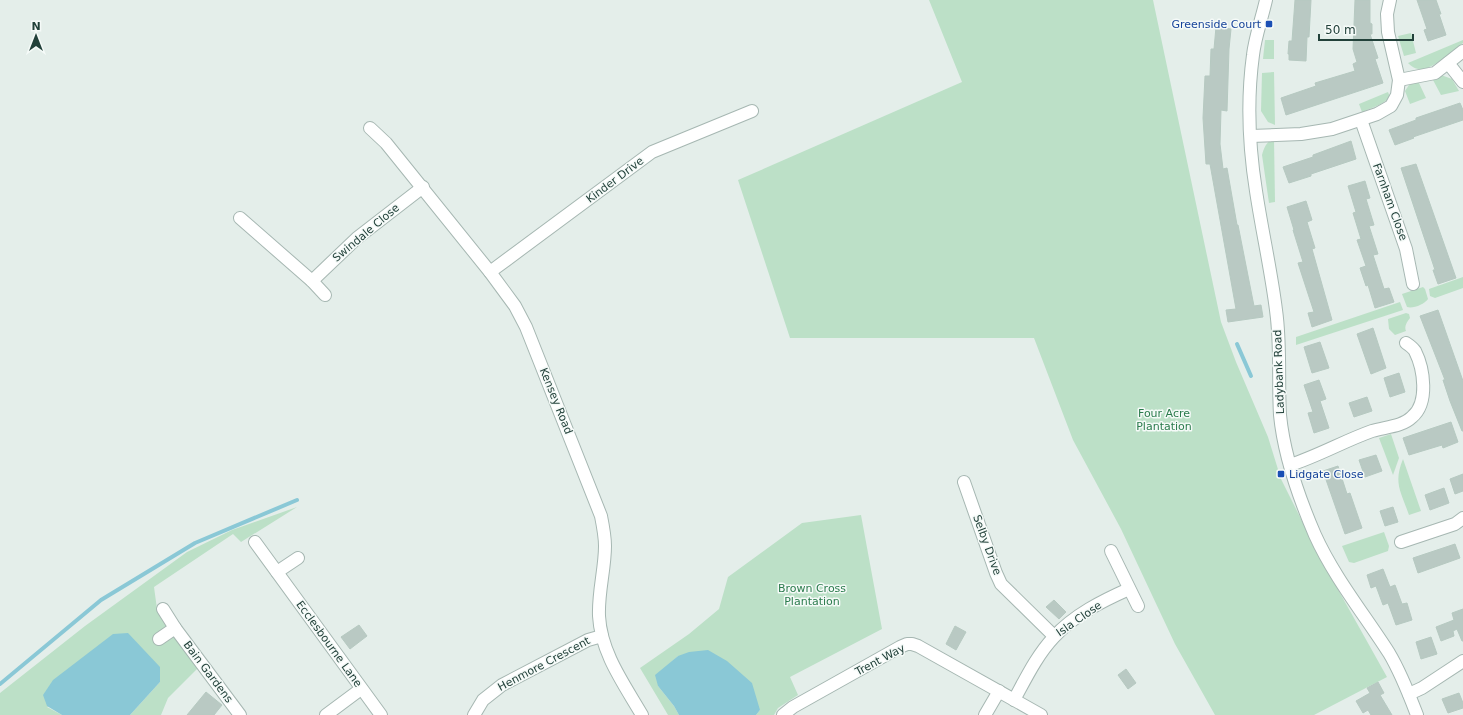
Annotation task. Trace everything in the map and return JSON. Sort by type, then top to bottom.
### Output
[{"type":"street","name":"Ladybank Road","points":[[1266,0],[1253,52],[1251,70],[1251,136],[1256,190],[1276,311],[1281,418],[1290,465],[1315,536],[1334,571],[1390,655],[1409,694],[1417,715]]},
{"type":"street","points":[[1251,136],[1316,133],[1361,120],[1377,114],[1391,106],[1397,95],[1399,80],[1388,32],[1387,14],[1390,0]]},
{"type":"street","points":[[1399,80],[1435,73],[1463,51]]},
{"type":"street","points":[[1448,63],[1463,82]]},
{"type":"street","name":"Kinder Drive","points":[[490,272],[652,152],[752,111]]},
{"type":"street","name":"Farnham Close","points":[[1361,120],[1406,248],[1413,284]]},
{"type":"street","name":"Kensey Road","points":[[370,128],[386,142],[490,272],[515,306],[526,327],[601,516],[605,546],[599,604],[602,636],[610,660],[642,715]]},
{"type":"street","name":"Swindale Close","points":[[312,281],[357,238],[422,187]]},
{"type":"street","points":[[240,218],[312,281],[325,295]]},
{"type":"street","points":[[1290,465],[1303,461],[1373,431],[1406,421],[1416,413],[1422,401],[1424,379],[1414,351],[1406,343]]},
{"type":"street","name":"Selby Drive","points":[[964,482],[996,573],[1002,584],[1054,636]]},
{"type":"street","points":[[1401,542],[1455,524],[1463,518]]},
{"type":"street","name":"Ecclesbourne Lane","points":[[255,542],[381,715]]},
{"type":"street","points":[[1110,551],[1138,606]]},
{"type":"street","points":[[277,572],[298,558]]},
{"type":"street","name":"Isla Close","points":[[1014,700],[1031,669],[1054,636],[1089,609],[1129,589]]},
{"type":"street","name":"Bain Gardens","points":[[163,609],[175,628],[240,715]]},
{"type":"street","points":[[159,639],[175,628]]},
{"type":"street","name":"Henmore Crescent","points":[[474,715],[483,700],[502,685],[588,640],[602,636]]},
{"type":"street","name":"Trent Way","points":[[783,715],[793,707],[907,644],[912,644],[1041,715]]},
{"type":"street","points":[[1409,694],[1422,688],[1463,661]]},
{"type":"street","points":[[326,715],[361,689]]},
{"type":"street","points":[[985,715],[999,691]]},
{"type":"green space","name":"Four Acre Plantation","points":[[929,0],[1153,0],[1221,322],[1236,362],[1268,437],[1281,479],[1322,561],[1387,677],[1314,715],[1215,715],[1175,644],[1121,529],[1073,440],[1034,338],[790,338],[738,180],[962,82]]},
{"type":"green space","points":[[1411,33],[1416,53],[1404,56],[1398,36]]},
{"type":"green space","points":[[1265,40],[1274,40],[1274,59],[1263,59]]},
{"type":"green space","points":[[1463,40],[1463,43],[1432,66],[1417,69],[1408,63]]},
{"type":"green space","points":[[1274,72],[1275,125],[1268,122],[1261,111],[1262,73]]},
{"type":"green space","points":[[1441,75],[1452,79],[1459,91],[1441,95],[1433,80]]},
{"type":"green space","points":[[1419,83],[1426,98],[1410,104],[1405,91],[1409,85]]},
{"type":"green space","points":[[1388,92],[1390,97],[1387,100],[1362,112],[1359,104]]},
{"type":"green space","points":[[1274,139],[1275,202],[1269,203],[1262,155],[1267,144]]},
{"type":"green space","points":[[1463,277],[1463,288],[1435,298],[1430,296],[1429,289]]},
{"type":"green space","points":[[1423,287],[1428,299],[1419,306],[1407,307],[1402,294]]},
{"type":"green space","points":[[1400,302],[1403,310],[1296,345],[1296,337]]},
{"type":"green space","points":[[1406,313],[1409,314],[1410,318],[1405,329],[1406,331],[1395,335],[1389,329],[1388,319]]},
{"type":"green space","points":[[1391,434],[1399,458],[1393,475],[1379,438]]},
{"type":"green space","points":[[1403,459],[1421,511],[1409,515],[1398,481]]},
{"type":"green space","points":[[297,507],[241,542],[233,534],[154,587],[157,609],[198,668],[168,698],[161,715],[130,715],[160,682],[160,667],[47,707],[62,715],[0,715],[0,693],[85,626],[187,552],[232,530]]},
{"type":"green space","name":"Brown Cross Plantation","points":[[861,515],[882,629],[790,677],[798,695],[778,708],[774,715],[756,715],[760,710],[678,656],[668,665],[658,686],[674,706],[679,715],[668,715],[640,668],[689,634],[719,609],[728,577],[802,523]]},
{"type":"green space","points":[[1384,532],[1389,546],[1388,551],[1354,563],[1349,562],[1342,546]]},
{"type":"water","points":[[128,633],[160,667],[160,682],[130,715],[62,715],[47,706],[43,695],[53,680],[113,634]]},
{"type":"water","points":[[708,650],[727,661],[752,683],[760,710],[756,715],[679,715],[674,706],[658,686],[655,675],[678,656],[689,652]]},
{"type":"building","points":[[1295,0],[1311,0],[1306,61],[1289,60],[1289,41],[1292,41]]},
{"type":"building","points":[[1355,0],[1370,0],[1370,23],[1372,24],[1372,34],[1370,34],[1378,58],[1375,59],[1383,83],[1286,115],[1281,98],[1316,86],[1315,83],[1355,71],[1353,64],[1357,62],[1353,49]]},
{"type":"building","points":[[1417,0],[1436,0],[1446,35],[1428,41],[1424,30],[1427,29]]},
{"type":"building","points":[[1216,27],[1231,29],[1227,111],[1221,110],[1220,144],[1223,169],[1227,168],[1254,306],[1261,305],[1263,317],[1228,322],[1226,310],[1236,309],[1210,164],[1206,164],[1203,118],[1205,76],[1210,76],[1211,49],[1214,49]]},
{"type":"building","points":[[1460,103],[1463,110],[1463,120],[1413,137],[1414,138],[1395,145],[1389,130],[1416,120],[1416,118]]},
{"type":"building","points":[[1351,141],[1356,159],[1289,183],[1283,167],[1313,157],[1313,155]]},
{"type":"building","points":[[1416,164],[1456,278],[1438,284],[1433,270],[1435,270],[1401,168]]},
{"type":"building","points":[[1365,181],[1370,198],[1366,199],[1374,225],[1369,226],[1378,254],[1373,255],[1384,289],[1389,288],[1394,302],[1375,308],[1368,285],[1366,286],[1360,268],[1366,266],[1357,240],[1361,239],[1353,213],[1356,212],[1348,186]]},
{"type":"building","points":[[1306,201],[1312,220],[1307,222],[1315,248],[1312,249],[1332,320],[1312,327],[1308,313],[1314,312],[1298,263],[1303,262],[1287,207]]},
{"type":"building","points":[[1438,310],[1463,381],[1463,431],[1450,401],[1443,380],[1445,380],[1420,316]]},
{"type":"building","points":[[1373,328],[1386,368],[1371,374],[1357,334]]},
{"type":"building","points":[[1320,342],[1329,368],[1312,373],[1304,347]]},
{"type":"building","points":[[1399,373],[1405,392],[1390,397],[1384,378]]},
{"type":"building","points":[[1319,380],[1326,399],[1320,401],[1329,428],[1314,433],[1308,413],[1313,412],[1304,385]]},
{"type":"building","points":[[1367,397],[1372,411],[1354,417],[1349,403]]},
{"type":"building","points":[[1451,422],[1458,442],[1443,448],[1442,445],[1409,455],[1403,438]]},
{"type":"building","points":[[1376,455],[1382,471],[1365,477],[1359,460]]},
{"type":"building","points":[[1338,466],[1347,494],[1350,493],[1362,528],[1345,534],[1323,471]]},
{"type":"building","points":[[1463,474],[1463,491],[1455,494],[1450,479]]},
{"type":"building","points":[[1444,488],[1449,503],[1430,510],[1425,495]]},
{"type":"building","points":[[1393,507],[1398,522],[1385,526],[1380,511]]},
{"type":"building","points":[[1455,544],[1460,558],[1418,573],[1413,558]]},
{"type":"building","points":[[1383,569],[1390,587],[1395,585],[1402,604],[1407,603],[1412,620],[1396,625],[1388,603],[1383,605],[1376,586],[1371,588],[1367,575]]},
{"type":"building","points":[[1054,600],[1066,612],[1059,619],[1046,607]]},
{"type":"building","points":[[1463,609],[1463,641],[1457,629],[1453,631],[1454,636],[1441,641],[1436,627],[1454,620],[1452,613]]},
{"type":"building","points":[[359,625],[367,636],[350,649],[341,637]]},
{"type":"building","points":[[955,626],[966,632],[956,650],[946,644]]},
{"type":"building","points":[[1431,637],[1437,654],[1421,659],[1416,642]]},
{"type":"building","points":[[1126,669],[1136,683],[1128,689],[1118,675]]},
{"type":"building","points":[[1378,682],[1384,693],[1380,695],[1392,715],[1371,715],[1368,710],[1363,713],[1356,701],[1370,693],[1367,688]]},
{"type":"building","points":[[206,692],[222,705],[214,715],[187,715]]},
{"type":"building","points":[[1459,693],[1463,703],[1463,708],[1448,713],[1442,699]]},
{"type":"waterway","points":[[1237,344],[1251,376]]},
{"type":"waterway","points":[[0,684],[101,600],[195,543],[297,500]]},
{"type":"place","name":"Greenside Court","points":[[1269,24]]},
{"type":"place","name":"Lidgate Close","points":[[1281,474]]}]
